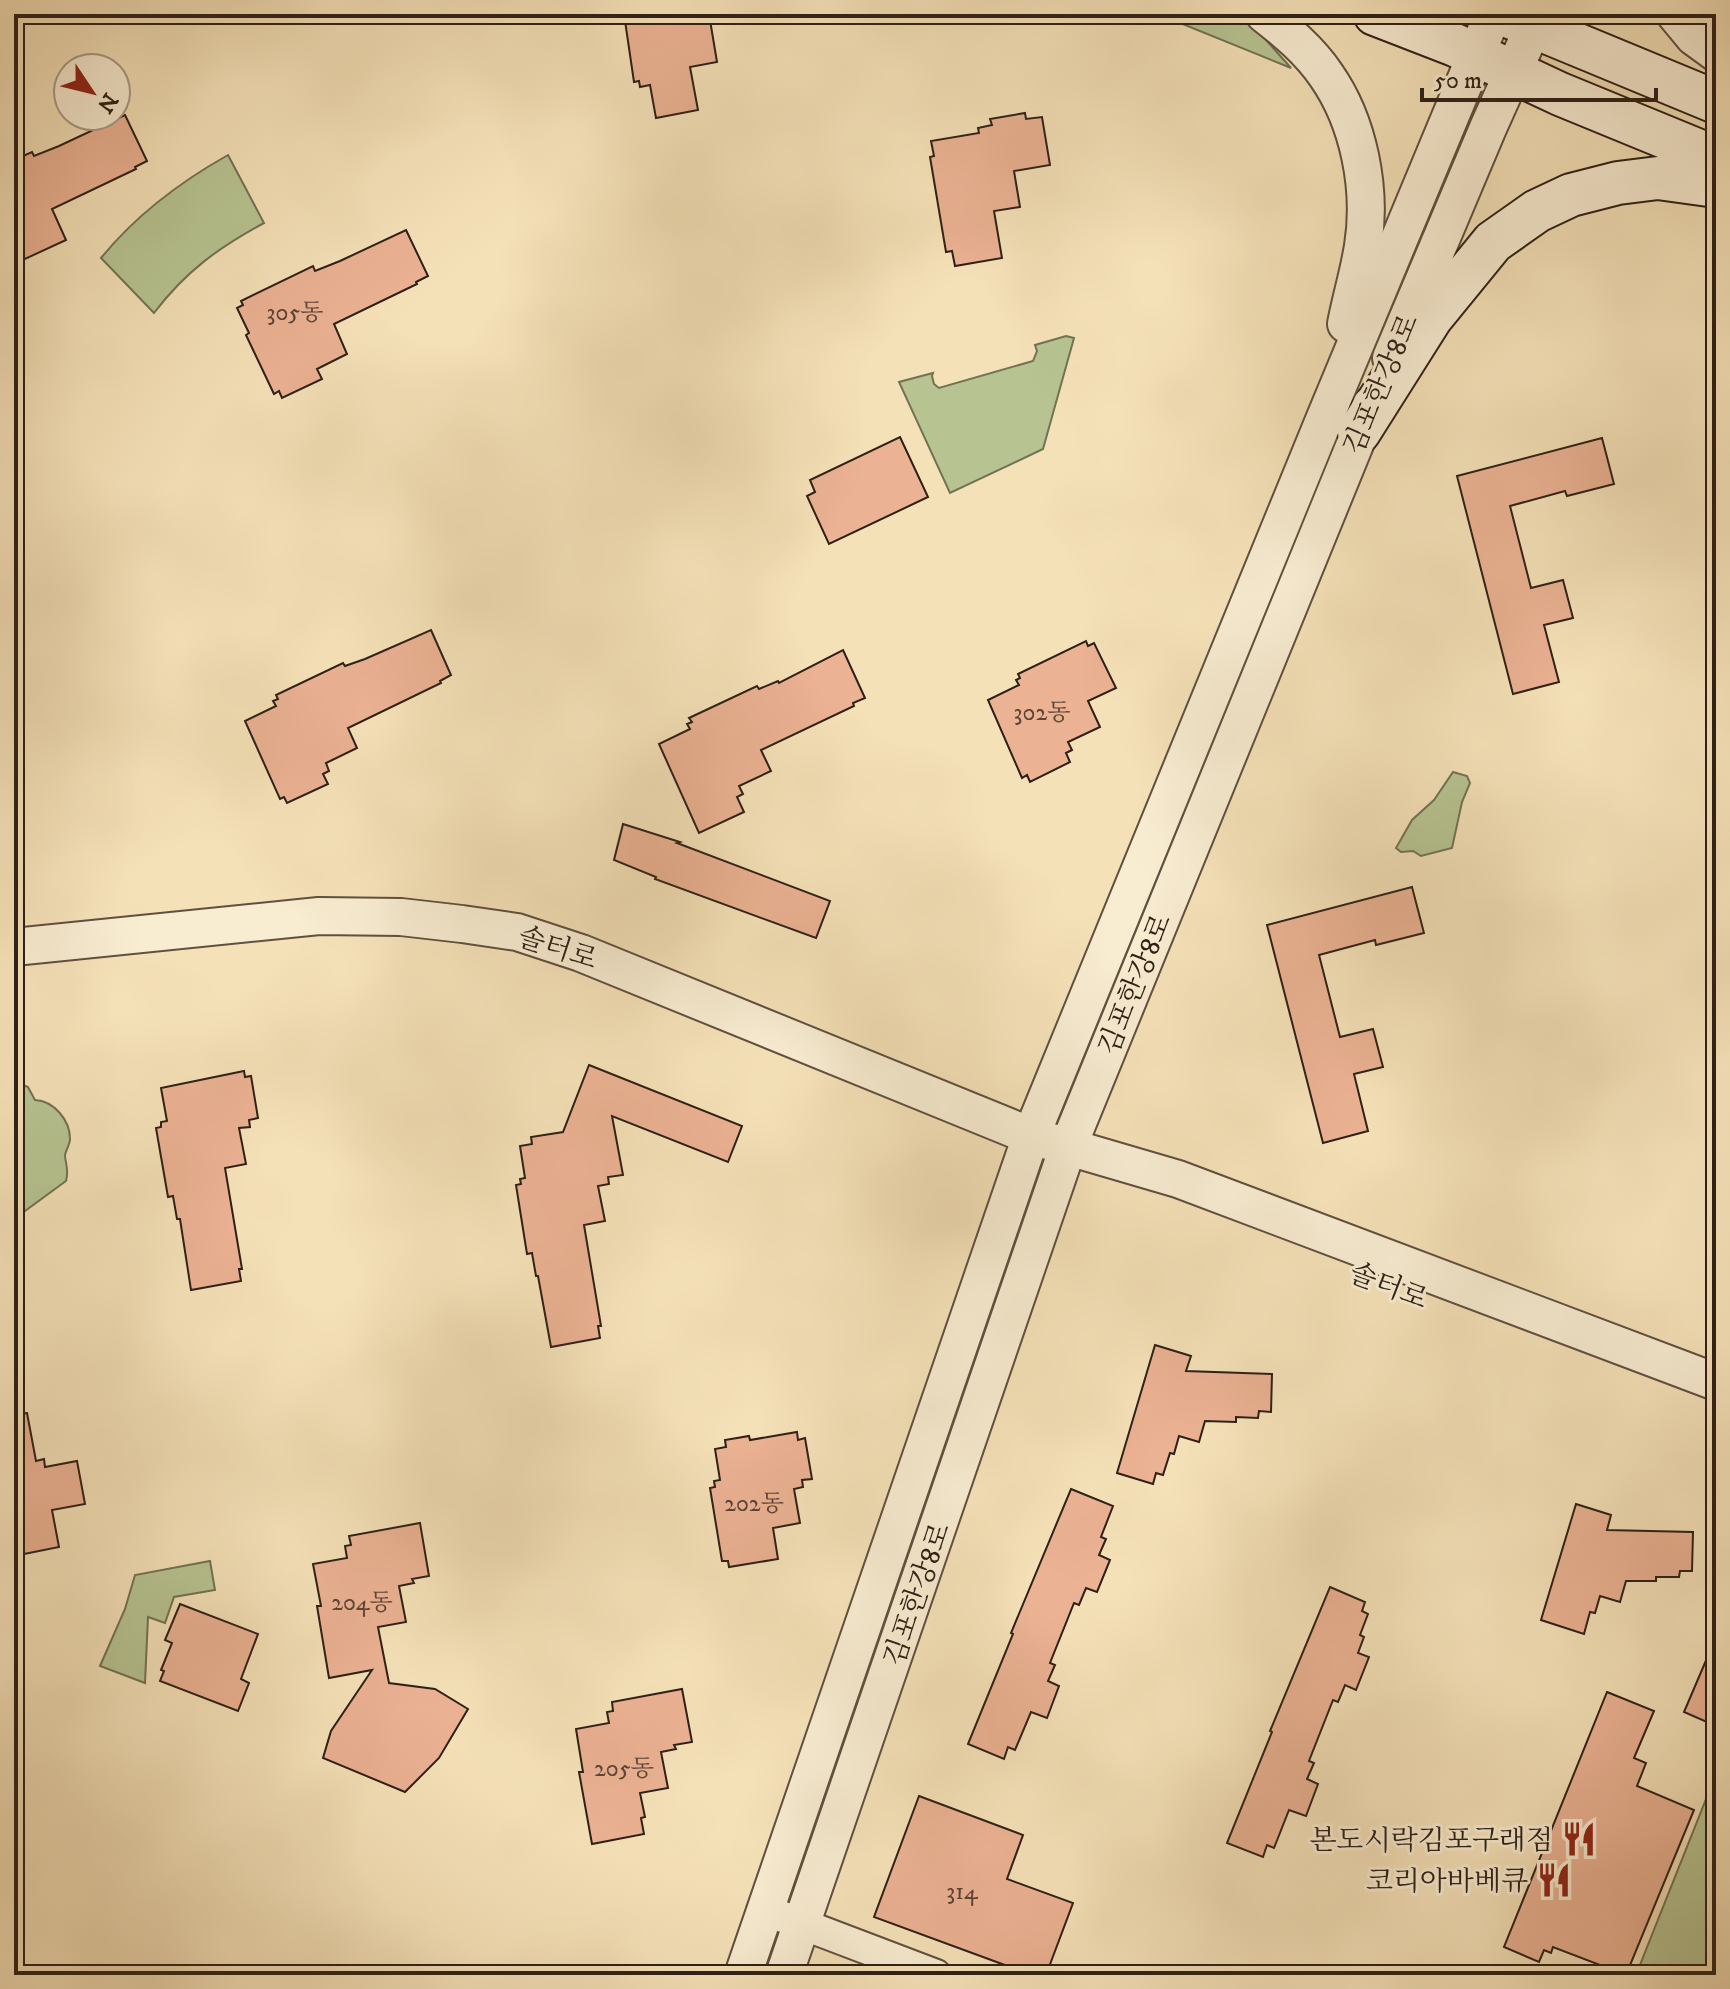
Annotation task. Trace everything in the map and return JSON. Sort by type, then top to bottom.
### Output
[{"type":"main road","points":[[1375,14],[1716,158]]},
{"type":"main road","points":[[1525,18],[1716,102]]},
{"type":"main road","points":[[1342,426],[1493,242],[1537,211],[1571,195],[1618,183],[1658,178],[1716,186]]},
{"type":"street","points":[[1264,14],[1296,39],[1327,76],[1350,124],[1366,184],[1364,245],[1342,426]]},
{"type":"street","name":"김포한강8로","points":[[1493,14],[1496,63]]},
{"type":"street","points":[[1675,14],[1694,37],[1716,53]]},
{"type":"street","name":"김포한강8로","points":[[743,1975],[1031,1136],[1342,426],[1496,63],[1525,18]]},
{"type":"street","name":"김포한강8로","points":[[784,1975],[1068,1147],[1342,426]]},
{"type":"street","name":"솔터로","points":[[14,947],[319,916],[401,917],[517,932],[594,958],[1031,1136],[1178,1179],[1716,1382]]},
{"type":"street","name":"솔터로","points":[[1068,1147],[1159,1198],[1716,1409]]},
{"type":"street","points":[[765,1910],[936,1975]]},
{"type":"green space","points":[[1158,14],[1243,14],[1291,68]]},
{"type":"green space","points":[[228,155],[264,223],[204,262],[178,285],[154,313],[101,258],[160,200]]},
{"type":"green space","points":[[1066,336],[1074,338],[1043,449],[950,493],[899,382],[933,373],[934,384],[939,388],[1033,361],[1037,351],[1035,345]]},
{"type":"green space","points":[[1453,772],[1467,776],[1470,783],[1462,802],[1452,848],[1421,856],[1413,851],[1401,852],[1396,848],[1412,820],[1434,800]]},
{"type":"green space","points":[[14,1081],[28,1087],[35,1100],[48,1104],[60,1113],[70,1139],[65,1156],[66,1181],[14,1219]]},
{"type":"green space","points":[[210,1561],[215,1590],[174,1597],[165,1623],[148,1617],[145,1683],[100,1666],[125,1609],[135,1575]]},
{"type":"green space","points":[[1716,1774],[1716,1975],[1636,1975]]},
{"type":"building","points":[[624,14],[709,14],[717,62],[690,67],[698,110],[656,118],[650,85],[640,87],[639,81],[634,82]]},
{"type":"building","points":[[1025,113],[1026,119],[1042,117],[1050,165],[1014,171],[1020,207],[994,211],[1002,258],[955,266],[952,251],[946,252],[930,157],[934,156],[931,141],[979,133],[978,128],[992,125],[990,119]]},
{"type":"building","points":[[132,130],[147,161],[52,209],[66,240],[14,264],[14,160],[59,146],[89,132]]},
{"type":"building","points":[[406,230],[428,276],[334,324],[347,354],[317,369],[322,379],[282,398],[279,391],[274,394],[246,335],[249,333],[237,308],[243,305],[241,301],[313,266],[315,271]]},
{"type":"building","points":[[900,437],[928,497],[829,544],[807,496],[815,492],[810,480]]},
{"type":"building","points":[[1602,438],[1614,484],[1567,496],[1565,491],[1510,506],[1531,588],[1563,580],[1573,618],[1544,625],[1559,682],[1513,694],[1457,476]]},
{"type":"building","points":[[431,630],[451,675],[441,683],[348,728],[357,748],[326,763],[329,771],[323,774],[328,784],[287,803],[284,797],[280,799],[245,721],[276,706],[273,701],[278,699],[276,695],[343,663],[345,666],[365,659]]},
{"type":"building","points":[[1086,641],[1088,646],[1094,643],[1116,688],[1088,701],[1100,727],[1068,742],[1072,750],[1066,753],[1070,762],[1030,782],[1027,775],[1022,778],[988,700],[1019,685],[1016,680],[1020,678],[1018,674]]},
{"type":"building","points":[[843,650],[865,698],[761,750],[771,771],[739,786],[743,794],[737,797],[744,812],[699,833],[659,744],[690,729],[687,724],[692,722],[689,718],[757,686],[759,689],[779,683]]},
{"type":"building","points":[[623,824],[680,842],[677,843],[830,901],[816,938],[655,879],[614,860]]},
{"type":"building","points":[[1412,887],[1424,933],[1376,945],[1375,940],[1319,955],[1340,1037],[1373,1029],[1383,1067],[1354,1074],[1368,1131],[1323,1143],[1267,925]]},
{"type":"building","points":[[589,1065],[742,1126],[728,1162],[612,1116],[623,1175],[608,1177],[609,1184],[598,1186],[605,1221],[584,1225],[601,1326],[598,1326],[600,1338],[551,1347],[538,1276],[532,1253],[527,1254],[516,1185],[525,1178],[520,1146],[532,1144],[531,1137],[563,1132]]},
{"type":"building","points":[[244,1071],[245,1077],[251,1076],[258,1118],[249,1120],[250,1127],[239,1128],[246,1164],[225,1168],[242,1269],[239,1269],[241,1281],[191,1290],[180,1219],[177,1219],[173,1196],[168,1197],[156,1128],[167,1121],[161,1088]]},
{"type":"building","points":[[1155,1345],[1191,1356],[1186,1371],[1272,1374],[1271,1412],[1259,1411],[1258,1418],[1236,1417],[1236,1422],[1205,1421],[1199,1442],[1179,1436],[1163,1475],[1156,1473],[1153,1484],[1117,1473]]},
{"type":"building","points":[[27,1413],[36,1461],[44,1459],[45,1467],[77,1461],[85,1504],[52,1510],[59,1547],[14,1556],[14,1414]]},
{"type":"building","points":[[797,1432],[798,1440],[805,1438],[812,1479],[802,1480],[803,1487],[794,1489],[800,1523],[773,1528],[778,1559],[729,1567],[728,1561],[722,1561],[710,1488],[715,1487],[714,1481],[720,1480],[715,1449],[726,1447],[725,1440],[749,1436],[750,1440]]},
{"type":"building","points":[[1071,1489],[1113,1506],[1101,1537],[1106,1539],[1099,1555],[1110,1560],[1097,1592],[1086,1588],[1079,1605],[1074,1603],[1050,1663],[1055,1665],[1048,1681],[1059,1686],[1047,1718],[1031,1712],[1015,1750],[1008,1747],[1004,1759],[968,1744]]},
{"type":"building","points":[[1576,1504],[1611,1515],[1607,1530],[1693,1532],[1692,1571],[1680,1571],[1679,1577],[1656,1577],[1656,1581],[1626,1581],[1620,1602],[1600,1596],[1595,1613],[1590,1612],[1584,1634],[1541,1620]]},
{"type":"building","points":[[420,1523],[429,1576],[412,1579],[414,1583],[399,1586],[406,1622],[378,1627],[389,1683],[435,1689],[468,1709],[439,1758],[405,1792],[323,1758],[331,1731],[372,1670],[329,1678],[313,1564],[347,1558],[345,1546],[351,1545],[349,1536]]},
{"type":"building","points":[[1330,1587],[1365,1602],[1362,1611],[1368,1614],[1360,1635],[1364,1637],[1358,1653],[1369,1657],[1356,1690],[1345,1685],[1338,1702],[1333,1700],[1309,1761],[1314,1763],[1307,1779],[1318,1784],[1306,1816],[1289,1810],[1274,1848],[1267,1845],[1263,1857],[1227,1843]]},
{"type":"building","points":[[180,1604],[258,1634],[241,1679],[249,1683],[238,1711],[160,1681],[172,1643],[165,1640]]},
{"type":"building","points":[[1716,1637],[1716,1726],[1684,1712]]},
{"type":"building","points":[[682,1689],[692,1742],[674,1745],[676,1749],[661,1752],[668,1788],[640,1793],[645,1817],[641,1818],[644,1834],[592,1844],[579,1772],[583,1772],[576,1729],[609,1723],[607,1712],[613,1711],[612,1702]]},
{"type":"building","points":[[1607,1692],[1654,1711],[1634,1758],[1646,1763],[1637,1786],[1694,1810],[1626,1975],[1553,1947],[1551,1953],[1544,1950],[1539,1962],[1504,1947]]},
{"type":"building","points":[[919,1796],[1023,1835],[1007,1879],[1073,1903],[1046,1975],[1032,1975],[874,1917]]},
{"type":"place","name":"본도시락김포구래점","points":[[1579,1839]]},
{"type":"place","name":"코리아바베큐","points":[[1554,1880]]}]
